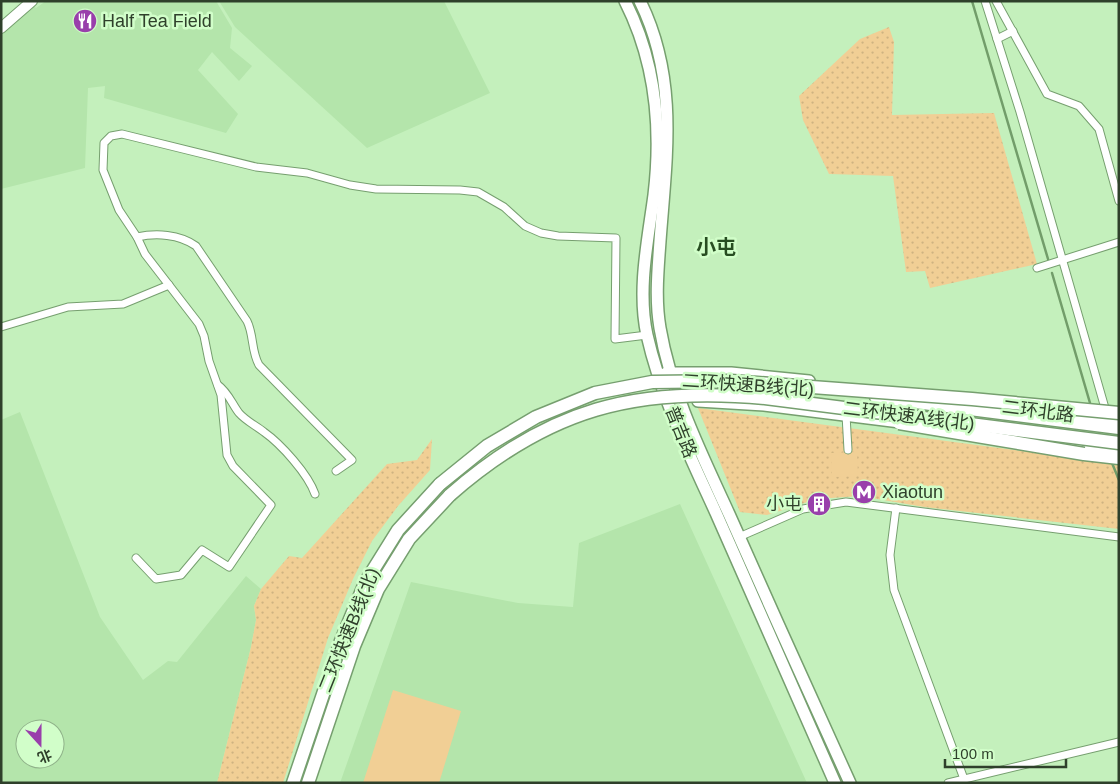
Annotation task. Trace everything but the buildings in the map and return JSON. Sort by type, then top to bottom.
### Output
[{"type":"highway","name":"二环快速B线(北)","points":[[293,783],[341,641],[365,583],[398,530],[440,484],[488,446],[551,410],[609,390],[673,377],[748,382],[1119,428]]},
{"type":"highway","points":[[748,382],[957,397],[1115,418]]},
{"type":"highway","name":"二环快速A线(北)","points":[[308,783],[354,646],[378,589],[409,539],[450,495],[511,448],[550,426],[585,412],[620,402],[654,396],[698,394],[747,396],[1119,443]]},
{"type":"highway","points":[[747,396],[993,439],[1119,458]]},
{"type":"main road","name":"普吉路","points":[[625,1],[648,60],[655,91],[658,137],[646,256],[644,304],[647,335],[674,419],[835,783]]},
{"type":"main road","name":"普吉路","points":[[640,1],[659,57],[668,114],[668,145],[657,300],[660,329],[682,402],[739,537],[850,783]]},
{"type":"main road","name":"二环北路","points":[[660,374],[673,377],[714,372],[767,376],[1115,418]]},
{"type":"main road","name":"二环北路","points":[[669,402],[746,404],[1119,450]]},
{"type":"street","points":[[1,28],[32,1]]},
{"type":"street","points":[[985,1],[1064,260],[1115,418]]},
{"type":"street","points":[[996,1],[1047,94],[1079,106],[1099,129],[1119,201]]},
{"type":"street","points":[[997,39],[1013,31]]},
{"type":"street","points":[[136,558],[156,579],[181,575],[202,550],[229,567],[271,505],[233,466],[227,455],[222,400],[199,324],[145,254],[137,237],[119,210],[103,170],[104,143],[111,136],[122,134],[256,167],[307,172],[350,185],[376,188],[478,192],[504,207],[525,226],[541,233],[558,236],[616,238],[615,339],[647,335]]},
{"type":"street","points":[[137,237],[159,234],[191,242],[196,246],[247,321],[251,330],[254,357],[259,365],[352,460],[336,471]]},
{"type":"street","points":[[1037,268],[1119,242]]},
{"type":"street","points":[[1,327],[68,306],[123,304],[169,285]]},
{"type":"street","points":[[218,385],[224,390],[239,412],[273,440],[307,476],[315,494]]},
{"type":"street","points":[[846,415],[848,450]]},
{"type":"street","points":[[739,537],[776,519],[824,504],[846,502],[1119,537]]},
{"type":"street","points":[[896,508],[890,555],[894,590],[964,779]]},
{"type":"street","points":[[948,783],[1119,742]]},
{"type":"shaded area","points":[[46,1],[216,1],[232,28],[230,48],[252,66],[239,81],[212,52],[198,70],[238,114],[226,133],[104,98],[105,86],[88,88],[85,168],[1,189],[1,31],[33,5],[36,8]]},
{"type":"shaded area","points":[[219,1],[444,1],[490,93],[367,148],[235,27]]},
{"type":"shaded area","points":[[889,27],[894,42],[892,115],[994,113],[1037,264],[930,288],[925,271],[906,272],[893,176],[829,174],[803,120],[799,96],[860,39]]},
{"type":"shaded area","points":[[698,408],[1119,464],[1119,529],[924,507],[860,496],[817,499],[767,515],[740,512]]},
{"type":"shaded area","points":[[20,412],[100,617],[143,680],[168,661],[177,662],[246,576],[261,589],[254,606],[256,620],[251,647],[217,783],[1,783],[1,420]]},
{"type":"shaded area","points":[[432,439],[430,470],[398,506],[372,541],[353,579],[328,638],[283,783],[217,783],[251,647],[256,620],[254,606],[261,589],[289,556],[302,558],[387,464],[417,460]]},
{"type":"shaded area","points":[[857,452],[858,476],[832,477],[831,453]]},
{"type":"shaded area","points":[[680,504],[807,783],[340,783],[411,582],[518,603],[573,607],[579,543]]},
{"type":"shaded area","points":[[393,690],[461,711],[439,783],[363,783]]},
{"type":"waterway","points":[[972,1],[1048,259]]},
{"type":"waterway","points":[[1052,273],[1090,403]]},
{"type":"waterway","points":[[1112,463],[1119,480]]},
{"type":"place","name":"Half Tea Field","points":[[85,21]]},
{"type":"place","name":"Xiaotun","points":[[864,492]]},
{"type":"place","name":"小屯","points":[[819,504]]},
{"type":"district","name":"小屯","points":[[716,247]]}]
